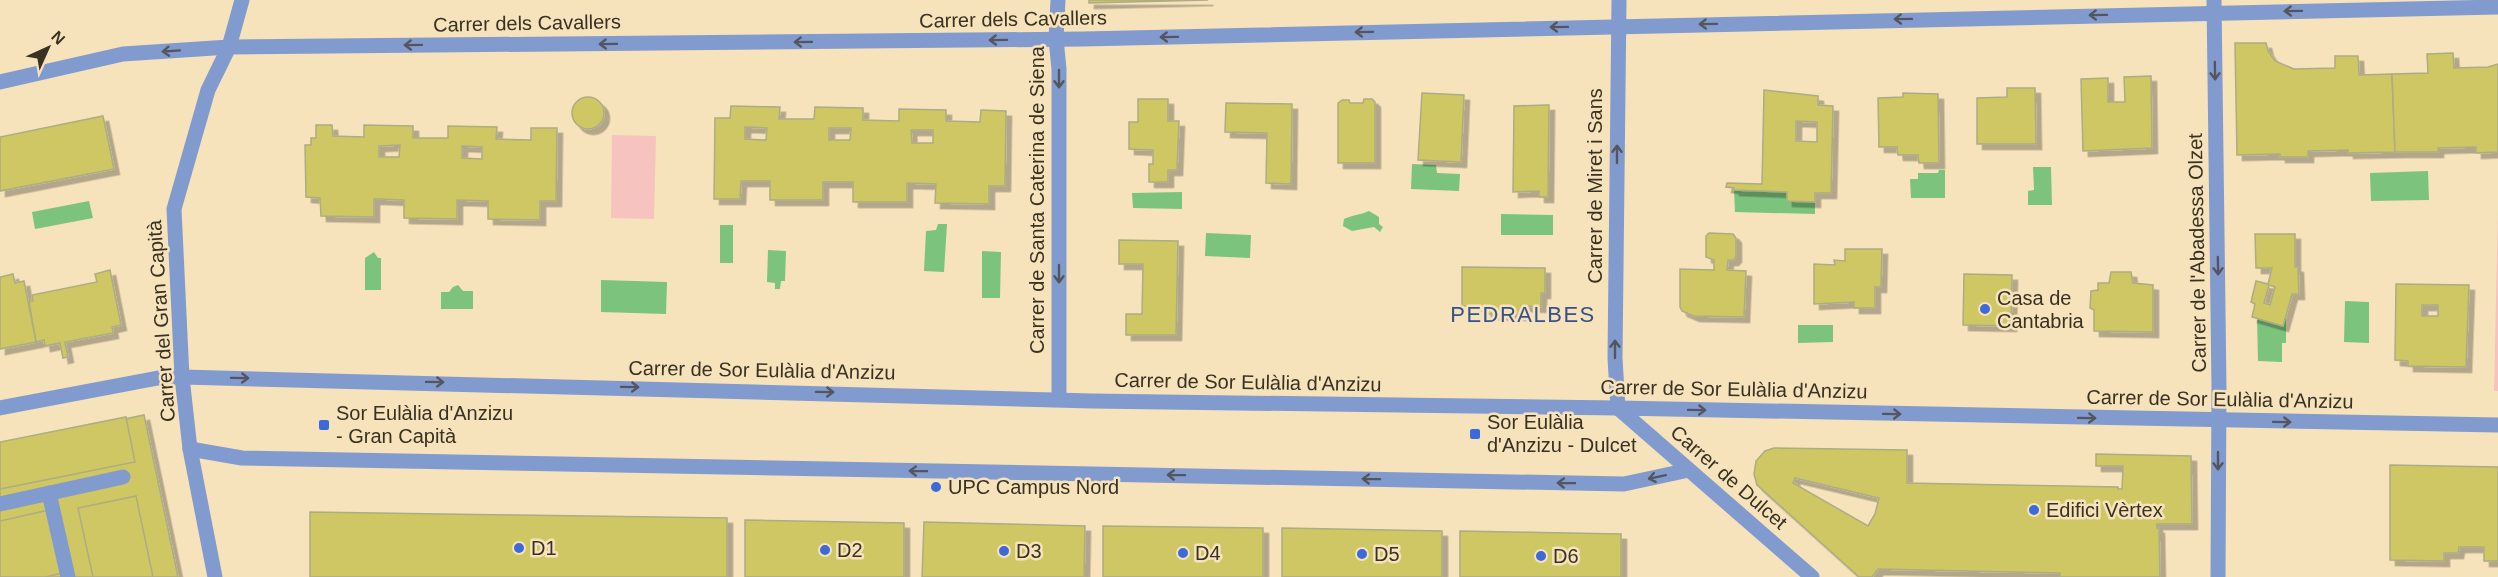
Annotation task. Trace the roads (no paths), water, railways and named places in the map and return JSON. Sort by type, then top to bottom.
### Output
[{"type":"street","name":"Carrer del Gran Capità","points":[[215,577],[190,448],[182,377],[174,209],[208,90],[229,47],[242,0]]},
{"type":"street","name":"Carrer de Santa Caterina de Siena","points":[[1059,0],[1056,39],[1059,81],[1059,399]]},
{"type":"street","name":"Carrer de Miret i Sans","points":[[1618,408],[1615,358],[1620,0]]},
{"type":"street","name":"Carrer dels Cavallers","points":[[0,82],[123,54],[229,47],[1056,39],[1618,26],[2214,6],[2498,7]]},
{"type":"street","name":"Carrer de l'Abadessa Olzet","points":[[2214,6],[2218,577]]},
{"type":"street","name":"Carrer de Sor Eulàlia d'Anzizu","points":[[0,408],[158,378],[182,377],[1059,399],[2498,424]]},
{"type":"street","name":"Carrer de Dulcet","points":[[1618,408],[1812,577]]},
{"type":"street","points":[[190,448],[242,458],[1624,484],[1689,470]]},
{"type":"street","points":[[0,504],[123,477]]},
{"type":"street","points":[[49,493],[68,577]]},
{"type":"place","name":"Casa de Cantabria","points":[[1985,309]]},
{"type":"place","name":"Sor Eulàlia d'Anzizu - Gran Capità","points":[[324,425]]},
{"type":"place","name":"Sor Eulàlia d'Anzizu - Dulcet","points":[[1475,434]]},
{"type":"place","name":"UPC Campus Nord","points":[[936,487]]},
{"type":"place","name":"Edifici Vèrtex","points":[[2034,510]]},
{"type":"place","name":"D1","points":[[519,548]]},
{"type":"place","name":"D2","points":[[825,550]]},
{"type":"place","name":"D3","points":[[1004,551]]},
{"type":"place","name":"D4","points":[[1183,553]]},
{"type":"place","name":"D5","points":[[1362,554]]},
{"type":"place","name":"D6","points":[[1541,556]]},
{"type":"district","name":"PEDRALBES","points":[[1523,314]]}]
